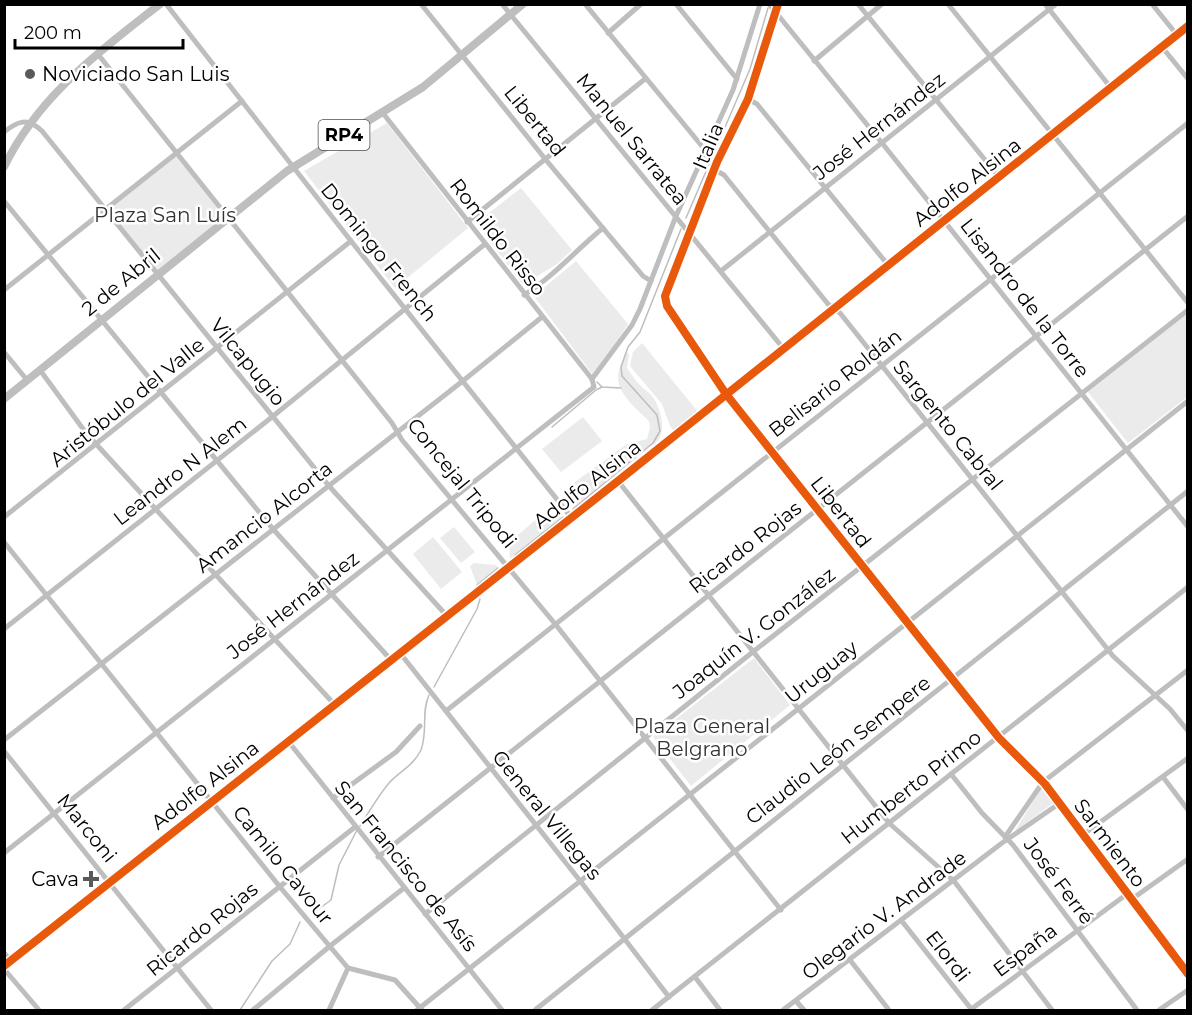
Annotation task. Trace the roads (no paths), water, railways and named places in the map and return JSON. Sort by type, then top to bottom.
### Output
[{"type":"main road","points":[[4,167],[31,122],[67,80],[97,53],[160,4]]},
{"type":"main road","name":"2 de Abril","points":[[4,399],[292,167],[437,76],[523,4]]},
{"type":"street","name":"Domingo French","points":[[166,4],[292,167],[518,447],[571,517]]},
{"type":"street","name":"Libertad","points":[[421,4],[546,160],[643,276],[651,281]]},
{"type":"street","name":"Manuel Sarratea","points":[[502,4],[783,348]]},
{"type":"street","points":[[585,4],[706,151]]},
{"type":"street","points":[[608,33],[641,4]]},
{"type":"street","points":[[676,4],[737,79]]},
{"type":"street","name":"Italia","points":[[592,379],[637,317],[737,79],[760,4]]},
{"type":"street","name":"Italia","points":[[665,300],[715,170],[748,99],[772,9],[778,4]]},
{"type":"street","points":[[858,4],[999,177]]},
{"type":"street","points":[[814,60],[882,4]]},
{"type":"street","points":[[948,4],[1188,303]]},
{"type":"street","name":"José Hernández","points":[[721,271],[991,57],[1047,7],[1056,4]]},
{"type":"street","points":[[1152,4],[1177,35]]},
{"type":"street","points":[[1047,7],[1111,88]]},
{"type":"street","name":"Lisandro de la Torre","points":[[772,9],[882,142],[1188,527]]},
{"type":"street","name":"Adolfo Alsina","points":[[4,967],[1188,26]]},
{"type":"street","points":[[1162,47],[1188,79]]},
{"type":"street","name":"Concejal Tripodi","points":[[97,53],[781,910]]},
{"type":"street","points":[[467,222],[645,79]]},
{"type":"street","points":[[748,99],[757,104],[888,265]]},
{"type":"street","points":[[4,290],[242,100]]},
{"type":"street","name":"Romildo Risso","points":[[382,112],[592,379]]},
{"type":"street","points":[[4,132],[21,121],[31,122]]},
{"type":"street","name":"Vilcapugio","points":[[31,122],[42,131],[328,486],[447,616]]},
{"type":"street","name":"Belisario Roldán","points":[[446,711],[1188,123]]},
{"type":"street","name":"Sargento Cabral","points":[[715,170],[724,175],[828,304],[840,313],[1108,650],[1170,709],[1188,731]]},
{"type":"street","points":[[4,201],[273,529],[391,660]]},
{"type":"street","name":"Ricardo Rojas","points":[[378,857],[1188,216]]},
{"type":"street","points":[[524,295],[542,284],[603,228]]},
{"type":"street","name":"Aristóbulo del Valle","points":[[4,518],[351,241]]},
{"type":"street","name":"Leandro N Alem","points":[[4,629],[272,417],[485,244]]},
{"type":"street","name":"Libertad","points":[[665,300],[726,394],[999,738]]},
{"type":"street","name":"Joaquín V. González","points":[[425,914],[754,651],[1188,310]]},
{"type":"street","name":"Amancio Alcorta","points":[[4,740],[397,431],[464,381],[542,317]]},
{"type":"street","points":[[4,352],[27,380]]},
{"type":"street","points":[[40,370],[76,421],[97,445],[334,704]]},
{"type":"street","name":"José Hernández","points":[[4,853],[591,390],[594,384],[592,379]]},
{"type":"street","name":"Uruguay","points":[[420,1010],[689,794],[1188,400]]},
{"type":"street","points":[[618,481],[889,823],[954,881],[1052,1011]]},
{"type":"street","name":"Claudio León Sempere","points":[[535,1011],[1188,491]]},
{"type":"street","name":"Camilo Cavour","points":[[4,542],[280,887],[348,968]]},
{"type":"street","name":"Humberto Primo","points":[[652,1011],[1188,587]]},
{"type":"street","name":"General Villegas","points":[[400,653],[669,997]]},
{"type":"street","name":"Olegario V. Andrade","points":[[1007,838],[1043,782],[1188,670]]},
{"type":"street","points":[[333,798],[396,752],[420,726]]},
{"type":"street","name":"Sarmiento","points":[[999,738],[1060,802],[1188,974]]},
{"type":"street","name":"San Francisco de Asís","points":[[288,741],[502,1011]]},
{"type":"street","name":"Marconi","points":[[4,751],[212,1011]]},
{"type":"street","points":[[1084,834],[1188,758]]},
{"type":"street","name":"José Ferré","points":[[951,774],[982,813],[1007,838],[1137,1011]]},
{"type":"street","points":[[1163,777],[1188,810]]},
{"type":"street","name":"Olegario V. Andrade","points":[[783,1011],[1007,838],[1060,802]]},
{"type":"street","name":"Ricardo Rojas","points":[[124,1011],[357,829]]},
{"type":"street","points":[[1132,899],[1188,859]]},
{"type":"street","points":[[253,1011],[404,888]]},
{"type":"street","name":"España","points":[[971,1010],[1127,894]]},
{"type":"street","name":"Elordi","points":[[901,920],[971,1010]]},
{"type":"street","points":[[4,952],[11,960]]},
{"type":"street","points":[[850,960],[889,1011]]},
{"type":"street","points":[[4,967],[39,1011]]},
{"type":"street","points":[[328,1011],[348,968],[395,980],[420,1010]]},
{"type":"street","points":[[695,977],[720,1011]]},
{"type":"street","points":[[1161,1010],[1188,990]]},
{"type":"street","points":[[796,1000],[804,1011]]},
{"type":"waterway","points":[[686,218],[750,69],[768,8]]},
{"type":"waterway","points":[[573,509],[653,443],[660,431],[657,415],[622,376],[621,367],[628,347],[640,332],[681,229]]},
{"type":"waterway","points":[[597,382],[602,387],[621,388]]},
{"type":"waterway","points":[[552,427],[602,387]]},
{"type":"waterway","points":[[515,555],[563,517]]},
{"type":"waterway","points":[[478,586],[498,568]]},
{"type":"waterway","points":[[434,687],[477,609],[480,599]]},
{"type":"waterway","points":[[360,826],[385,788],[421,750],[425,708],[429,695]]},
{"type":"waterway","points":[[312,914],[331,900],[339,865],[357,830]]},
{"type":"waterway","points":[[240,1010],[272,961],[290,944],[300,922]]},
{"type":"place","name":"Noviciado San Luis","points":[[30,74]]},
{"type":"place","name":"Cava","points":[[91,879]]},
{"type":"park label","name":"Plaza San Luís","points":[[165,215]]},
{"type":"park label","name":"Plaza General Belgrano","points":[[702,738]]}]
